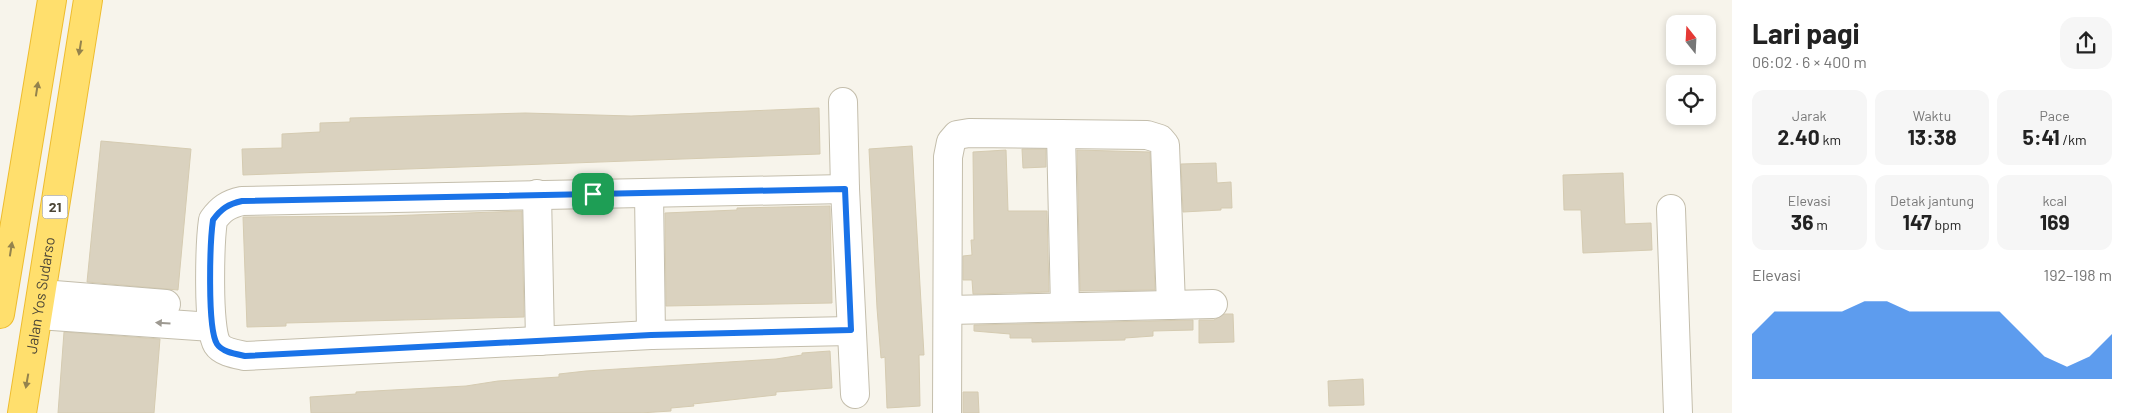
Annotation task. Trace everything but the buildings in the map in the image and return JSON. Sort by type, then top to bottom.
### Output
[{"type":"highway","name":"21","points":[[0,314],[52,0]]},
{"type":"highway","name":"Jalan Yos Sudarso","points":[[22,413],[88,0]]},
{"type":"street","points":[[843,102],[845,189],[855,394]]},
{"type":"street","points":[[947,413],[948,157],[951,142],[957,135],[969,133],[1147,135],[1160,139],[1165,145],[1171,305]]},
{"type":"street","points":[[1061,134],[1065,307]]},
{"type":"street","points":[[845,189],[242,201],[230,204],[220,211],[213,220],[212,317],[217,344],[229,352],[245,356],[651,335],[851,330]]},
{"type":"street","points":[[537,194],[540,341]]},
{"type":"street","points":[[649,194],[651,335]]},
{"type":"street","points":[[1671,210],[1678,413]]},
{"type":"street","points":[[40,304],[212,317]]},
{"type":"street","points":[[948,310],[1213,304]]},
{"type":"route","points":[[845,189],[851,330],[651,335],[245,356],[229,352],[217,344],[212,327],[211,235],[213,220],[220,211],[230,204],[242,201],[593,194],[845,189]]}]
